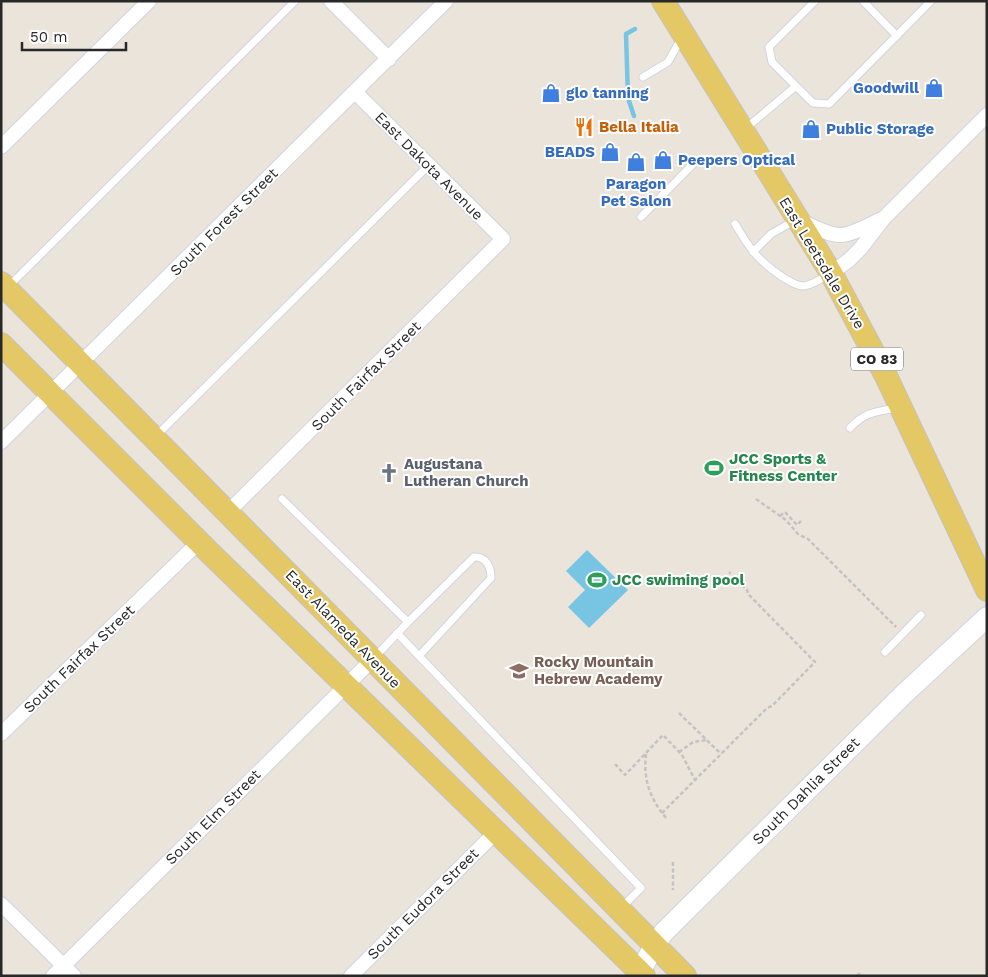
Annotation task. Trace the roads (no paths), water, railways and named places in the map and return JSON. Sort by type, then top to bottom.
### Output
[{"type":"main road","name":"East Leetsdale Drive","points":[[663,1],[831,273],[861,327],[978,564],[987,590]]},
{"type":"main road","name":"East Alameda Avenue","points":[[4,286],[373,659],[522,813],[685,976]]},
{"type":"main road","points":[[1,344],[199,542],[641,975]]},
{"type":"street","points":[[1,146],[149,1]]},
{"type":"street","points":[[331,1],[389,59]]},
{"type":"street","name":"South Forest Street","points":[[1,442],[446,1]]},
{"type":"street","name":"East Dakota Avenue","points":[[355,92],[503,239]]},
{"type":"street","points":[[831,273],[849,260],[861,248],[884,218],[987,116]]},
{"type":"street","points":[[797,219],[827,232],[842,235],[851,233],[884,218]]},
{"type":"street","name":"South Fairfax Street","points":[[228,512],[503,239]]},
{"type":"street","name":"South Fairfax Street","points":[[1,734],[199,542]]},
{"type":"street","name":"South Dahlia Street","points":[[641,975],[654,946],[664,932],[905,693],[987,617]]},
{"type":"street","name":"South Elm Street","points":[[63,972],[373,659]]},
{"type":"street","name":"South Eudora Street","points":[[351,976],[496,832]]},
{"type":"street","points":[[1,904],[63,972]]},
{"type":"lane","points":[[4,286],[295,1]]},
{"type":"lane","points":[[815,1],[769,47],[772,62],[813,103],[829,104],[931,1]]},
{"type":"lane","points":[[863,1],[897,36]]},
{"type":"lane","points":[[643,77],[668,62],[683,34]]},
{"type":"lane","points":[[743,131],[796,86]]},
{"type":"lane","points":[[641,217],[695,162]]},
{"type":"lane","points":[[154,438],[429,165]]},
{"type":"lane","points":[[753,252],[772,234],[797,219]]},
{"type":"lane","points":[[735,224],[753,252],[794,284],[805,286],[813,284],[831,273]]},
{"type":"lane","points":[[850,428],[869,413],[901,407]]},
{"type":"lane","points":[[282,499],[408,622]]},
{"type":"lane","points":[[373,659],[474,557],[485,560],[491,569],[491,578],[419,656]]},
{"type":"lane","points":[[885,652],[921,615]]},
{"type":"lane","points":[[398,633],[642,888],[620,910]]},
{"type":"water","name":"JCC swiming pool","points":[[587,550],[628,590],[589,628],[568,607],[585,590],[566,571]]},
{"type":"waterway","points":[[634,116],[628,98],[626,34],[635,29]]},
{"type":"place","name":"Goodwill","points":[[934,88]]},
{"type":"place","name":"glo tanning","points":[[551,93]]},
{"type":"place","name":"Bella Italia","points":[[584,127]]},
{"type":"place","name":"Public Storage","points":[[811,129]]},
{"type":"place","name":"BEADS","points":[[610,152]]},
{"type":"place","name":"Peepers Optical","points":[[663,160]]},
{"type":"place","name":"Paragon Pet Salon","points":[[636,162]]},
{"type":"place","name":"JCC Sports & Fitness Center","points":[[714,468]]},
{"type":"place","name":"Augustana Lutheran Church","points":[[389,473]]},
{"type":"place","name":"JCC swiming pool","points":[[597,580]]},
{"type":"place","name":"Rocky Mountain Hebrew Academy","points":[[519,671]]}]
